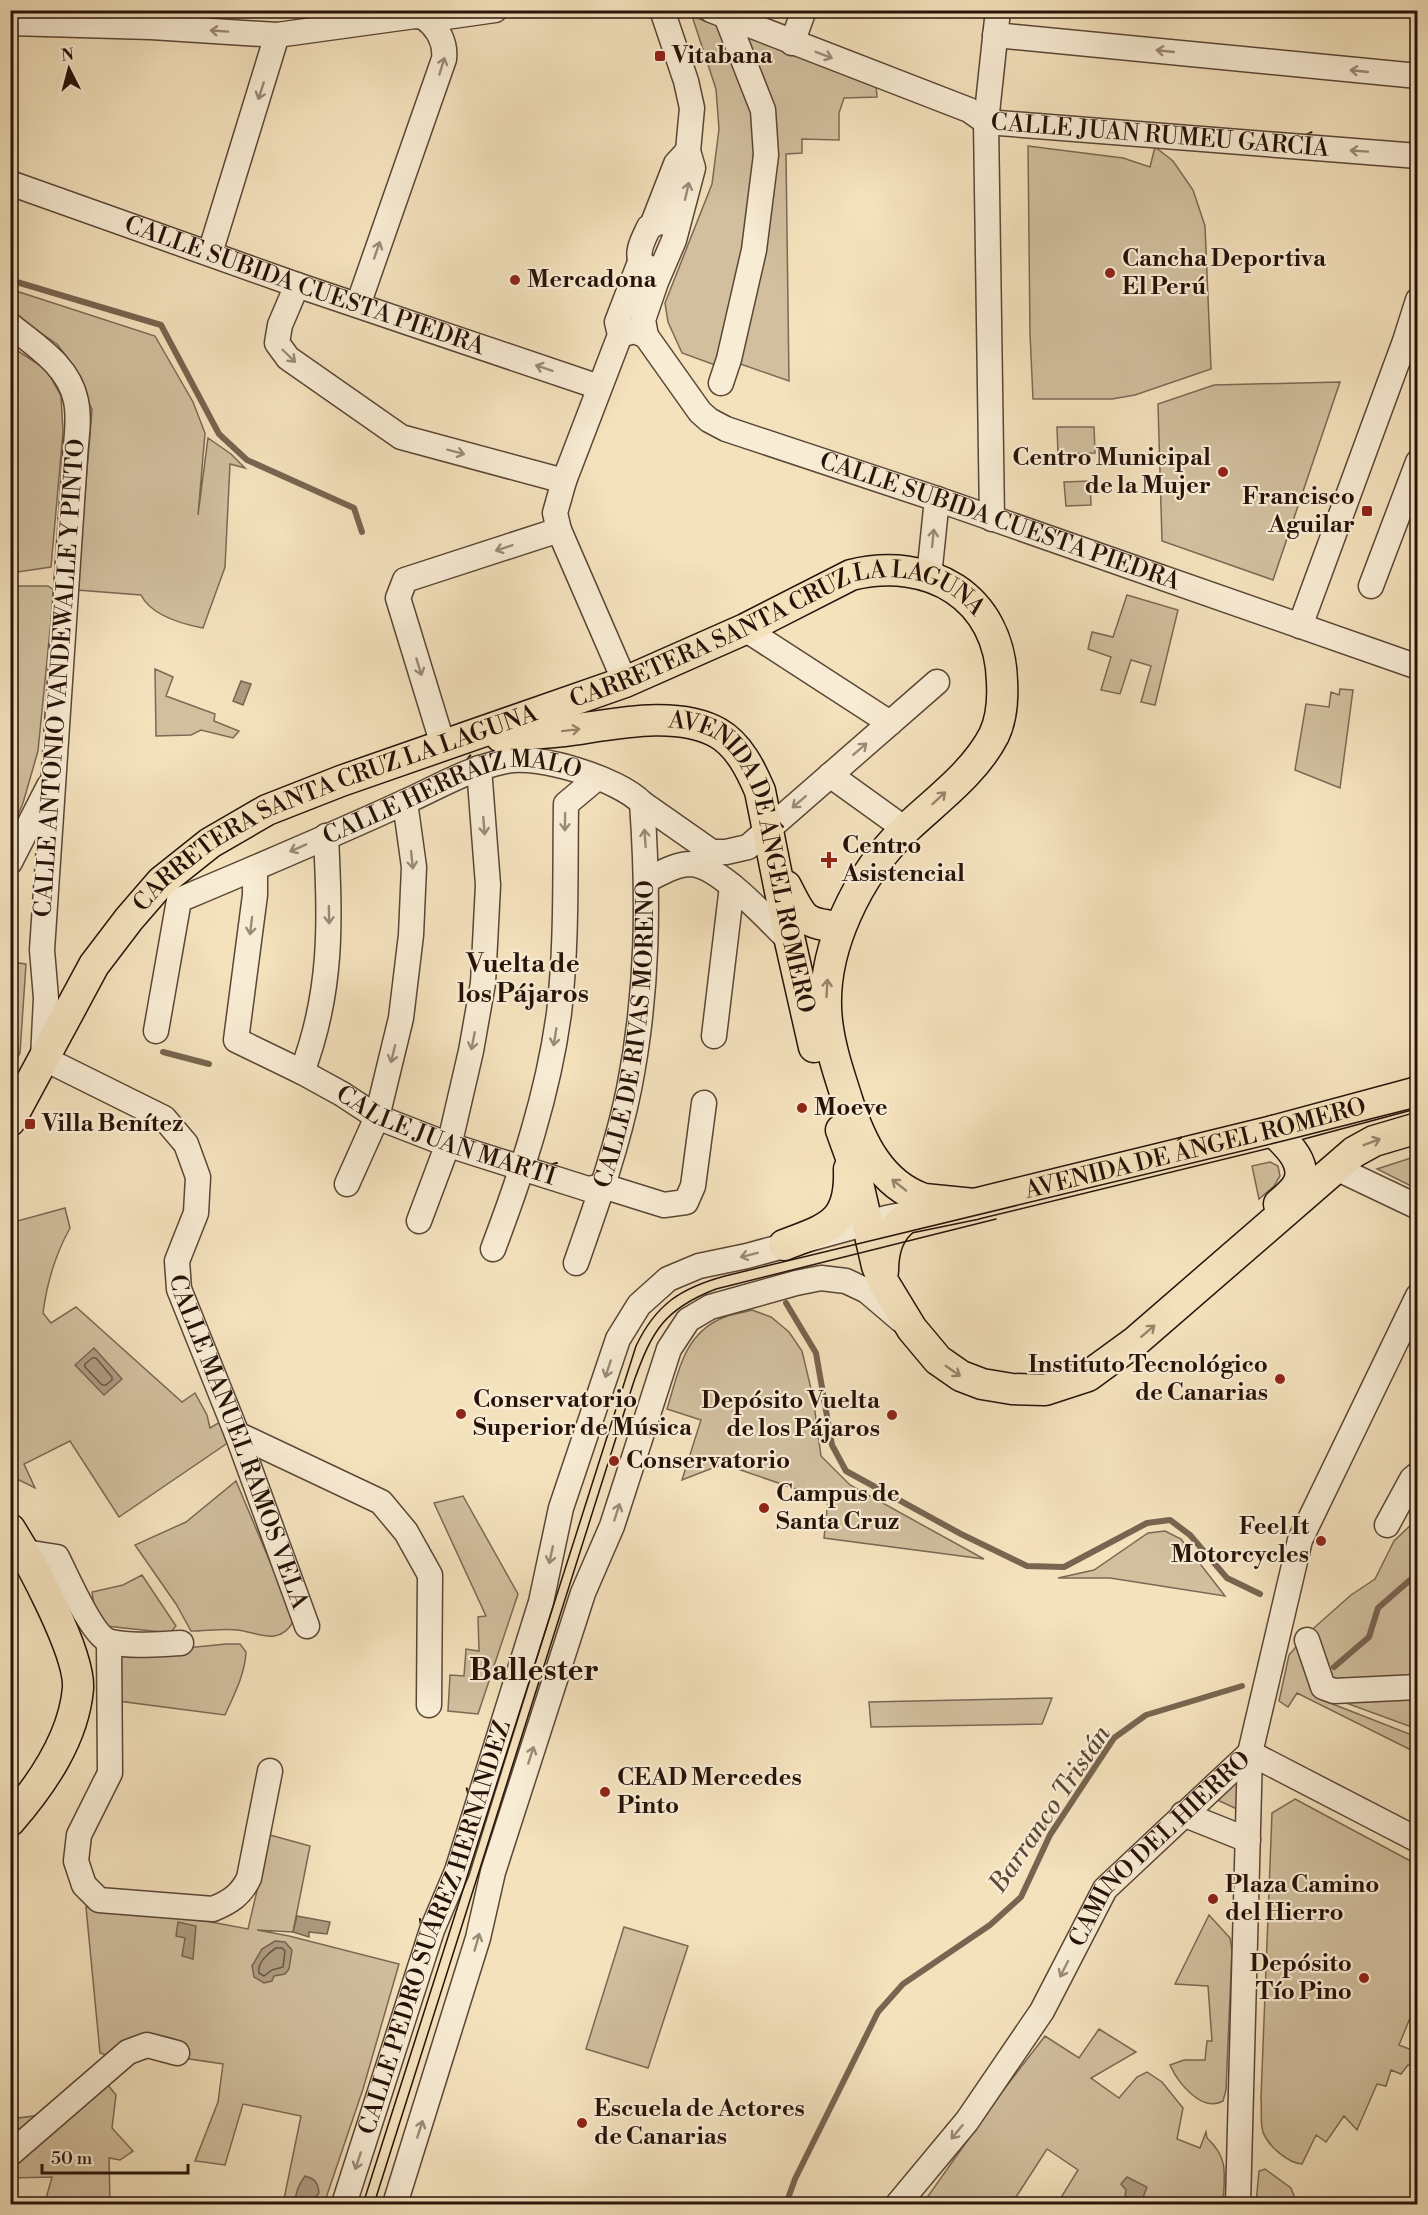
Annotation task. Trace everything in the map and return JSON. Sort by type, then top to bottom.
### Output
[{"type":"main road","name":"CARRETERA SANTA CRUZ LA LAGUNA","points":[[10,1121],[94,965],[160,882],[210,843],[267,810],[341,781],[622,683],[746,629],[851,575],[870,570],[888,569],[929,576],[960,591],[981,612],[992,631],[1002,672],[1001,714],[994,734],[983,753],[963,777],[905,829],[876,864],[849,908],[840,927],[827,974],[826,1018],[832,1051],[854,1122],[865,1145],[884,1173],[908,1192],[924,1199],[974,1204]]},
{"type":"main road","points":[[616,724],[606,715],[604,702],[607,696],[622,683]]},
{"type":"main road","name":"AVENIDA DE ÁNGEL ROMERO","points":[[447,744],[616,724],[686,721],[718,733],[730,741],[752,772],[760,791],[790,941],[816,1052],[854,1166],[866,1223],[884,1283],[912,1329],[939,1360],[961,1376],[982,1384],[1012,1389],[1045,1390],[1089,1376],[1136,1341],[1363,1146],[1418,1128]]},
{"type":"main road","points":[[777,869],[801,915],[810,921],[840,927]]},
{"type":"main road","name":"AVENIDA DE ÁNGEL ROMERO","points":[[884,1283],[884,1254],[889,1236],[896,1225],[906,1218],[974,1204],[1273,1131],[1418,1092]]},
{"type":"main road","points":[[1262,1232],[1274,1209],[1296,1187],[1300,1178],[1300,1166],[1295,1154],[1273,1131]]},
{"type":"main road","points":[[784,1245],[828,1228],[837,1218],[849,1186],[849,1154]]},
{"type":"main road","points":[[10,1821],[34,1793],[59,1749],[72,1718],[78,1686],[69,1644],[18,1541]]},
{"type":"street","points":[[10,23],[152,19],[278,35],[415,16],[425,18],[495,10]]},
{"type":"street","points":[[622,683],[559,530],[555,513],[564,482],[620,335],[617,322],[651,264],[674,240],[664,227],[681,216],[693,168],[688,151],[692,108],[686,81],[662,10]]},
{"type":"street","points":[[792,43],[804,10]]},
{"type":"street","points":[[992,519],[986,122],[998,10]]},
{"type":"street","points":[[718,13],[763,110],[766,155],[754,250],[721,382]]},
{"type":"street","name":"CALLE JUAN RUMEU GARCÍA","points":[[718,13],[969,110],[986,122],[1418,156]]},
{"type":"street","points":[[358,305],[444,60],[445,49],[434,25],[425,18]]},
{"type":"street","points":[[210,253],[278,35]]},
{"type":"street","points":[[994,35],[1418,76]]},
{"type":"street","name":"CALLE SUBIDA CUESTA PIEDRA","points":[[10,183],[297,285],[599,387]]},
{"type":"street","points":[[646,336],[643,320],[651,264]]},
{"type":"street","points":[[297,285],[280,325],[277,343],[288,358],[401,437],[564,482]]},
{"type":"street","points":[[1300,626],[1413,338],[1418,300]]},
{"type":"street","name":"CALLE ANTONIO VANDEWALLE Y PINTO","points":[[10,325],[54,361],[70,382],[76,402],[77,437],[42,950],[46,999],[43,1058]]},
{"type":"street","points":[[620,335],[635,331],[646,336]]},
{"type":"street","name":"CALLE SUBIDA CUESTA PIEDRA","points":[[646,336],[684,391],[709,420],[737,432],[1418,667]]},
{"type":"street","points":[[1371,586],[1418,462]]},
{"type":"street","points":[[929,576],[937,500]]},
{"type":"street","points":[[447,744],[398,598],[405,580],[559,530]]},
{"type":"street","points":[[746,629],[890,723]]},
{"type":"street","points":[[647,880],[670,869],[710,860],[726,852],[748,846],[937,682]]},
{"type":"street","name":"CALLE HERRÁIZ MALO","points":[[156,1031],[179,900],[479,768],[508,760],[561,765],[635,795],[710,860],[732,886],[790,941]]},
{"type":"street","points":[[419,1221],[449,1145],[473,1041],[485,967],[488,885],[479,768]]},
{"type":"street","points":[[10,862],[55,774]]},
{"type":"street","points":[[830,775],[905,829]]},
{"type":"street","points":[[493,1249],[524,1169],[544,1093],[559,1013],[564,951],[566,804],[597,778]]},
{"type":"street","points":[[347,1184],[376,1117],[401,1018],[411,935],[414,867],[405,802]]},
{"type":"street","name":"CALLE DE RIVAS MORENO","points":[[576,1263],[603,1186],[625,1106],[639,1028],[644,978],[647,880],[642,803]]},
{"type":"street","points":[[302,1072],[320,1017],[329,950],[326,836]]},
{"type":"street","name":"CALLE JUAN MARTÍ","points":[[255,868],[255,895],[236,1040],[302,1072],[342,1094],[376,1117],[449,1145],[588,1189],[603,1186],[664,1205],[686,1202],[693,1186],[704,1103]]},
{"type":"street","points":[[714,1036],[732,886]]},
{"type":"street","name":"CALLE MANUEL RAMOS VELA","points":[[43,1058],[164,1118],[186,1144],[198,1177],[196,1213],[177,1261],[179,1289],[237,1434],[307,1626]]},
{"type":"street","points":[[1336,1168],[1418,1207]]},
{"type":"street","points":[[866,1223],[907,1212],[937,1211]]},
{"type":"street","name":"CALLE PEDRO SUÁREZ HERNÁNDEZ","points":[[344,2205],[432,1930],[461,1860],[541,1602],[561,1508],[618,1339],[639,1305],[668,1279],[699,1266],[866,1223]]},
{"type":"street","name":"CALLE PEDRO SUÁREZ HERNÁNDEZ","points":[[395,2205],[478,1938],[494,1872],[583,1593],[612,1526],[669,1349],[688,1320],[710,1306],[796,1282],[821,1278],[846,1281],[867,1291],[912,1329]]},
{"type":"street","name":"CAMINO DEL HIERRO","points":[[898,2205],[967,2121],[1042,2011],[1105,1889],[1250,1753],[1300,1540],[1418,1296]]},
{"type":"street","points":[[237,1434],[381,1502],[406,1532],[430,1575],[429,1705]]},
{"type":"street","points":[[1387,1525],[1412,1479],[1418,1474]]},
{"type":"street","points":[[18,1541],[57,1557],[93,1628],[109,1642],[155,1644],[181,1642]]},
{"type":"street","points":[[1307,1640],[1323,1687],[1334,1691],[1418,1687]]},
{"type":"street","points":[[109,1642],[110,1773],[79,1835],[76,1861],[84,1886],[99,1900],[213,1909],[230,1902],[243,1890],[249,1878],[270,1772]]},
{"type":"street","points":[[1238,2205],[1250,1753],[1418,1840]]},
{"type":"street","points":[[1183,1814],[1248,1840]]},
{"type":"street","points":[[10,2154],[128,2052],[147,2045],[177,2053]]},
{"type":"shaded area","points":[[692,16],[876,86],[877,97],[844,98],[839,113],[839,140],[802,139],[802,153],[786,154],[789,381],[729,360],[726,369],[682,353],[668,322],[665,303],[712,184],[719,129],[716,89]]},
{"type":"shaded area","points":[[1028,146],[1123,158],[1150,167],[1155,147],[1173,161],[1193,190],[1205,226],[1211,369],[1135,395],[1112,399],[1033,399]]},
{"type":"shaded area","points":[[10,289],[155,336],[193,402],[205,433],[198,515],[208,438],[231,454],[245,468],[230,464],[225,567],[203,628],[159,613],[141,595],[77,590],[92,410],[72,364],[57,344],[11,313]]},
{"type":"shaded area","points":[[10,346],[46,369],[61,396],[63,432],[51,567],[11,573]]},
{"type":"shaded area","points":[[1340,382],[1273,580],[1162,541],[1158,404],[1214,385]]},
{"type":"shaded area","points":[[1057,427],[1094,427],[1095,453],[1058,454]]},
{"type":"shaded area","points":[[1090,481],[1091,505],[1066,506],[1064,482]]},
{"type":"shaded area","points":[[48,586],[54,590],[38,751],[23,803],[11,831],[11,587]]},
{"type":"shaded area","points":[[1127,595],[1178,610],[1155,705],[1141,702],[1151,666],[1131,660],[1120,694],[1101,690],[1111,657],[1088,649],[1092,632],[1113,637]]},
{"type":"shaded area","points":[[155,669],[173,677],[166,696],[215,714],[214,721],[239,731],[233,738],[201,730],[191,735],[156,736]]},
{"type":"shaded area","points":[[1340,689],[1353,690],[1340,788],[1295,770],[1306,704],[1329,707],[1331,692],[1339,695]]},
{"type":"shaded area","points":[[11,962],[26,964],[20,1053],[11,1070]]},
{"type":"shaded area","points":[[1417,1156],[1417,1189],[1377,1169]]},
{"type":"shaded area","points":[[1270,1162],[1278,1166],[1280,1176],[1274,1186],[1259,1199],[1252,1166]]},
{"type":"shaded area","points":[[65,1208],[70,1228],[52,1269],[43,1313],[51,1323],[76,1307],[182,1402],[195,1393],[207,1415],[210,1428],[220,1422],[229,1442],[119,1517],[70,1441],[24,1464],[35,1488],[11,1476],[10,1223]]},
{"type":"shaded area","points":[[752,1310],[771,1317],[789,1332],[802,1351],[813,1397],[821,1456],[850,1485],[984,1559],[824,1538],[828,1500],[723,1464],[682,1480],[701,1420],[667,1409],[684,1357],[698,1335],[708,1326],[724,1317]]},
{"type":"shaded area","points":[[236,1481],[289,1607],[293,1622],[281,1634],[275,1636],[233,1629],[191,1631],[176,1604],[135,1545],[186,1522]]},
{"type":"shaded area","points":[[463,1496],[518,1594],[478,1714],[448,1711],[450,1675],[464,1676],[466,1649],[479,1651],[478,1617],[486,1616],[434,1503]]},
{"type":"shaded area","points":[[1417,1519],[1417,1729],[1327,1696],[1325,1701],[1417,1737],[1417,1753],[1297,1693],[1288,1707],[1279,1701],[1289,1655],[1306,1635],[1351,1595],[1375,1579],[1394,1541]]},
{"type":"shaded area","points":[[1165,1531],[1181,1539],[1225,1596],[1110,1578],[1058,1578],[1094,1570],[1148,1533]]},
{"type":"shaded area","points":[[142,1575],[176,1626],[170,1633],[97,1625],[92,1592],[123,1585]]},
{"type":"shaded area","points":[[240,1644],[246,1652],[241,1676],[225,1715],[118,1701],[122,1649],[186,1648]]},
{"type":"shaded area","points":[[1052,1698],[1042,1724],[871,1727],[869,1702]]},
{"type":"shaded area","points":[[1237,1778],[1237,1809],[1211,1797]]},
{"type":"shaded area","points":[[1295,1799],[1418,1865],[1417,2001],[1399,2045],[1417,2052],[1417,2067],[1408,2065],[1401,2074],[1391,2070],[1386,2086],[1377,2084],[1357,2130],[1344,2116],[1326,2142],[1316,2135],[1302,2164],[1291,2161],[1274,2148],[1263,2132],[1261,2120],[1272,1813]]},
{"type":"shaded area","points":[[270,1835],[310,1846],[293,1932],[257,1930],[399,1964],[363,2089],[324,2204],[283,2204],[301,2116],[243,2104],[225,2165],[195,2161],[218,2102],[223,2064],[183,2058],[182,2042],[159,2035],[142,2036],[106,2055],[100,2053],[86,1907],[211,1922],[248,1929]]},
{"type":"shaded area","points":[[1209,1915],[1230,1938],[1232,1950],[1226,2090],[1223,2101],[1215,2104],[1199,2100],[1192,2094],[1179,2080],[1170,2065],[1184,2060],[1205,2060],[1207,2041],[1212,2041],[1208,1986],[1175,1984]]},
{"type":"shaded area","points":[[624,1927],[688,1946],[648,2068],[586,2049]]},
{"type":"shaded area","points":[[1099,2029],[1136,2052],[1091,2078],[1119,2098],[1137,2077],[1147,2072],[1162,2082],[1183,2108],[1177,2139],[1200,2148],[1206,2132],[1207,2138],[1219,2153],[1224,2168],[1223,2204],[1057,2204],[1078,2170],[1047,2149],[1016,2197],[995,2204],[932,2204],[926,2199],[1001,2093],[1045,2036],[1079,2058]]},
{"type":"shaded area","points":[[103,2079],[116,2095],[112,2128],[133,2151],[120,2160],[109,2158],[110,2204],[45,2202],[52,2177],[11,2178],[10,2163]]},
{"type":"shaded area","points":[[34,2116],[33,2120],[11,2140],[11,2119]]},
{"type":"shaded area","points":[[1265,2169],[1291,2188],[1297,2204],[1256,2204],[1259,2171]]},
{"type":"water","points":[[241,681],[251,684],[243,705],[233,701]]},
{"type":"water","points":[[94,1348],[122,1379],[104,1395],[75,1365]]},
{"type":"water","points":[[297,1916],[330,1922],[327,1934],[309,1932],[309,1937],[293,1932]]},
{"type":"water","points":[[178,1922],[196,1926],[193,1959],[182,1956],[185,1938],[176,1936]]},
{"type":"water","points":[[275,1941],[285,1942],[292,1950],[289,1969],[285,1974],[274,1976],[272,1981],[264,1983],[254,1977],[252,1966],[262,1949]]},
{"type":"water","points":[[305,2176],[315,2182],[319,2193],[310,2204],[295,2204],[297,2189]]},
{"type":"water","points":[[1127,2177],[1147,2187],[1141,2203],[1125,2196],[1126,2190],[1121,2184]]},
{"type":"waterway","points":[[10,280],[161,325],[219,434],[247,460],[354,508],[362,532]]},
{"type":"waterway","points":[[163,1052],[209,1064]]},
{"type":"waterway","points":[[786,1303],[816,1353],[832,1445],[846,1471],[961,1534],[1027,1566],[1064,1567],[1147,1523],[1170,1520],[1190,1535],[1227,1578],[1260,1594]]},
{"type":"waterway","points":[[1334,1667],[1369,1637],[1378,1608],[1418,1573]]},
{"type":"waterway","name":"Barranco Tristán","points":[[786,2204],[795,2179],[878,2012],[903,1984],[990,1925],[1021,1897],[1050,1835],[1114,1738],[1146,1715],[1242,1686]]},
{"type":"tram line","points":[[363,2204],[636,1346],[652,1319],[661,1309],[683,1292],[725,1276],[1418,1107]]},
{"type":"tram line","points":[[374,2204],[634,1381],[654,1335],[662,1324],[684,1305],[716,1289],[996,1219]]},
{"type":"place","name":"Vitabana","points":[[660,56]]},
{"type":"place","name":"Cancha Deportiva El Perú","points":[[1110,273]]},
{"type":"place","name":"Mercadona","points":[[515,280]]},
{"type":"place","name":"Centro Municipal de la Mujer","points":[[1223,472]]},
{"type":"place","name":"Francisco Aguilar","points":[[1367,511]]},
{"type":"place","name":"Centro Asistencial","points":[[829,860]]},
{"type":"place","name":"Moeve","points":[[802,1108]]},
{"type":"place","name":"Villa Benítez","points":[[30,1124]]},
{"type":"place","name":"Instituto Tecnológico de Canarias","points":[[1280,1379]]},
{"type":"place","name":"Conservatorio Superior de Música","points":[[461,1414]]},
{"type":"place","name":"Depósito Vuelta de los Pájaros","points":[[892,1415]]},
{"type":"place","name":"Conservatorio","points":[[614,1461]]},
{"type":"place","name":"Campus de Santa Cruz","points":[[764,1508]]},
{"type":"place","name":"Feel It Motorcycles","points":[[1321,1541]]},
{"type":"place","name":"CEAD Mercedes Pinto","points":[[605,1792]]},
{"type":"place","name":"Plaza Camino del Hierro","points":[[1213,1899]]},
{"type":"place","name":"Depósito Tío Pino","points":[[1364,1978]]},
{"type":"place","name":"Escuela de Actores de Canarias","points":[[582,2123]]},
{"type":"district","name":"Vuelta de los Pájaros","points":[[523,979]]},
{"type":"district","name":"Ballester","points":[[534,1671]]}]
